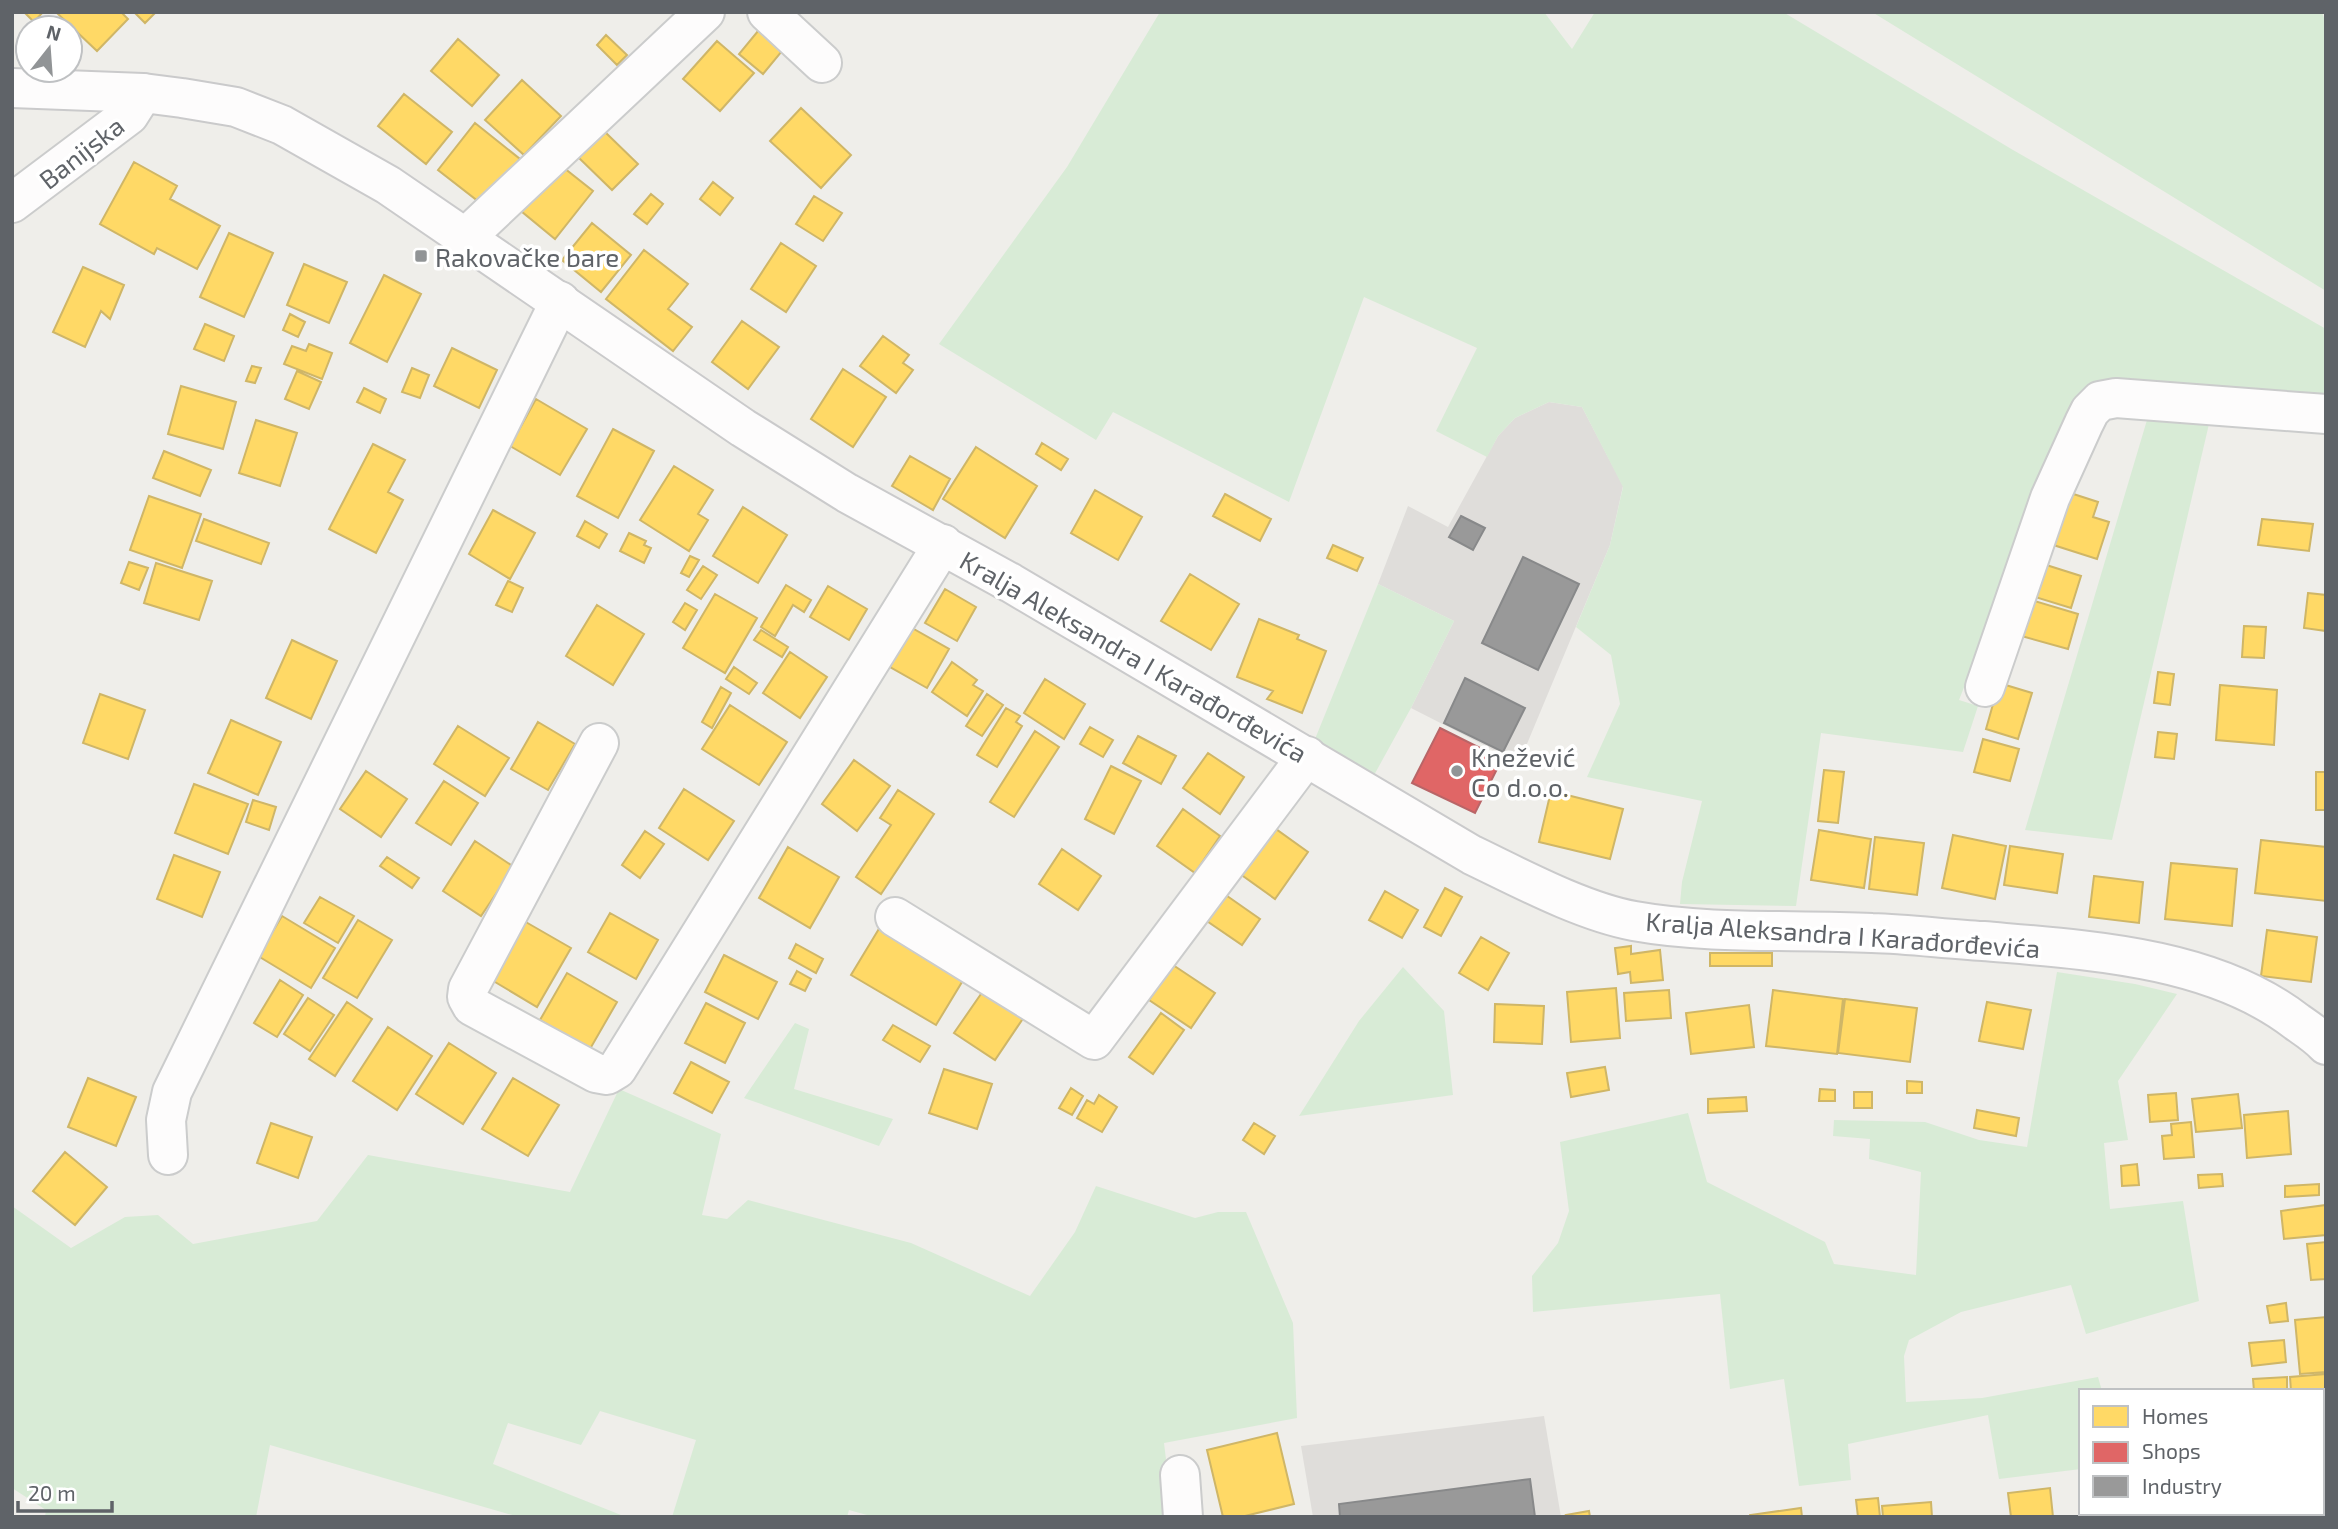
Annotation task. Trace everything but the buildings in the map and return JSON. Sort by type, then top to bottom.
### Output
[{"type":"street","points":[[465,238],[705,12]]},
{"type":"street","points":[[768,12],[822,63]]},
{"type":"street","name":"Kralja Aleksandra I Karađorđevića","points":[[12,88],[143,93],[236,107],[282,125],[388,185],[743,428],[847,493],[943,544],[1472,855],[1528,883],[1633,921],[1741,931],[1872,933],[2055,947],[2178,967],[2237,985],[2279,1008],[2325,1042]]},
{"type":"street","name":"Banijska","points":[[12,203],[129,115],[143,93]]},
{"type":"street","points":[[168,1155],[166,1119],[172,1092],[560,301]]},
{"type":"street","points":[[1985,687],[2050,498],[2084,423],[2100,401],[2116,398],[2326,414]]},
{"type":"street","points":[[599,743],[467,989],[467,997],[472,1006],[596,1073],[607,1075],[617,1069],[943,544]]},
{"type":"street","points":[[895,918],[1094,1040],[1307,756]]},
{"type":"street","points":[[1180,1475],[1183,1517]]},
{"type":"shaded area","points":[[1549,402],[1582,407],[1623,486],[1610,545],[1519,763],[1411,708],[1454,621],[1378,584],[1408,506],[1448,527],[1498,436],[1515,418]]},
{"type":"shaded area","points":[[1544,1416],[1561,1517],[1313,1517],[1301,1446]]},
{"type":"green space","points":[[1160,12],[1544,12],[1572,49],[1595,12],[1783,12],[2013,150],[2326,329],[2326,395],[2122,384],[1979,649],[1959,700],[1978,706],[1963,752],[1821,733],[1796,906],[1680,904],[1682,882],[1702,801],[1587,777],[1620,704],[1611,655],[1576,627],[1610,545],[1623,487],[1582,407],[1549,402],[1515,418],[1498,436],[1487,457],[1436,431],[1477,348],[1364,297],[1289,502],[1113,412],[1096,440],[939,344],[1067,167]]},
{"type":"green space","points":[[1872,12],[2322,12],[2326,24],[2326,291]]},
{"type":"green space","points":[[2147,420],[2209,424],[2112,840],[2025,830]]},
{"type":"green space","points":[[1378,584],[1454,621],[1373,777],[1313,744]]},
{"type":"green space","points":[[1403,967],[1444,1011],[1453,1095],[1299,1116],[1359,1021]]},
{"type":"green space","points":[[2057,972],[2135,984],[2177,994],[2118,1081],[2128,1140],[2104,1143],[2110,1209],[2183,1201],[2199,1301],[2086,1334],[2071,1285],[1961,1312],[1909,1340],[1904,1356],[1906,1402],[1982,1398],[2098,1377],[2101,1389],[2079,1389],[2079,1469],[1999,1479],[1988,1415],[1848,1444],[1851,1480],[1799,1486],[1784,1379],[1730,1389],[1720,1294],[1533,1312],[1532,1276],[1558,1243],[1569,1211],[1560,1142],[1688,1113],[1707,1182],[1825,1242],[1834,1264],[1916,1275],[1921,1172],[1869,1159],[1870,1139],[1833,1136],[1834,1120],[1925,1122],[1979,1140],[2027,1147]]},
{"type":"green space","points":[[795,1023],[809,1029],[794,1089],[893,1119],[879,1146],[744,1098]]},
{"type":"green space","points":[[619,1089],[721,1134],[702,1215],[727,1219],[748,1200],[911,1243],[1030,1296],[1075,1232],[1096,1186],[1195,1218],[1218,1212],[1246,1212],[1293,1323],[1297,1418],[1164,1443],[1173,1517],[874,1517],[849,1510],[847,1517],[672,1517],[696,1440],[600,1411],[581,1445],[508,1423],[493,1464],[626,1517],[519,1517],[270,1445],[256,1517],[45,1517],[46,1510],[12,1488],[12,1206],[71,1248],[125,1217],[158,1215],[193,1244],[317,1221],[368,1155],[570,1192]]},
{"type":"place","name":"Rakovačke bare","points":[[421,256]]},
{"type":"place","name":"Knežević Co d.o.o.","points":[[1457,771]]}]
